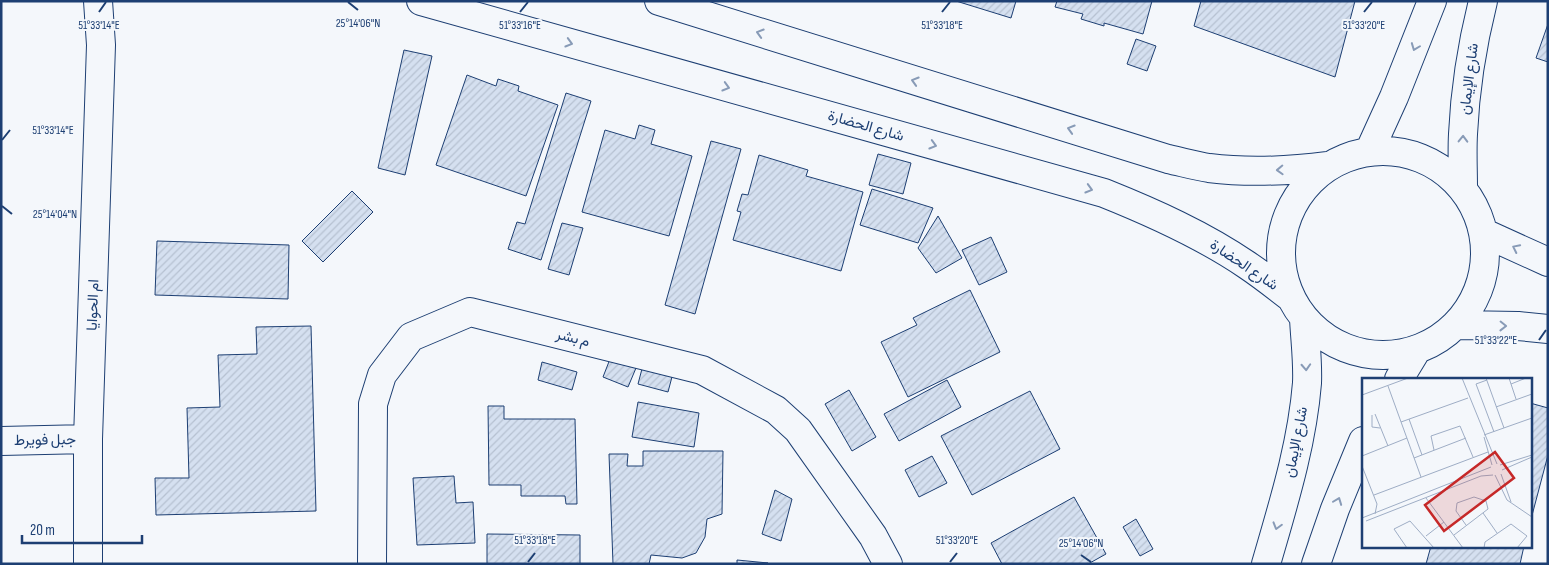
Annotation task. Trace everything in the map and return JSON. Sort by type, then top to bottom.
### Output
[{"type":"street","name":"ام الحوايا","points":[[88,564],[88,439],[101,45],[98,1]]},
{"type":"street","name":"ام الحوايا","points":[[101,45],[113,1]]},
{"type":"street","name":"شارع الحضارة","points":[[421,1],[1104,193],[1155,213],[1248,265],[1297,308],[1322,335],[1343,347],[1367,355],[1391,356],[1416,351],[1438,340],[1458,325],[1473,305],[1482,282],[1486,258],[1484,233],[1476,209],[1463,188],[1444,170],[1421,157],[1395,151],[1369,152],[1351,156],[1328,166]]},
{"type":"street","points":[[659,1],[1168,159],[1208,168],[1248,172],[1328,166]]},
{"type":"street","points":[[1369,152],[1415,48],[1432,1]]},
{"type":"street","name":"شارع الإيمان","points":[[1463,188],[1463,135],[1467,90],[1475,34],[1483,1]]},
{"type":"street","points":[[1297,308],[1282,274],[1280,249],[1284,224],[1294,201],[1309,182],[1328,166]]},
{"type":"street","points":[[1484,233],[1548,262]]},
{"type":"street","name":"شارع الإيمان","points":[[1266,564],[1282,509],[1298,442],[1307,382],[1297,308]]},
{"type":"street","name":"م بشر","points":[[372,564],[373,404],[382,375],[411,337],[470,312],[702,370],[776,410],[798,430],[873,536],[888,564]]},
{"type":"street","points":[[1458,325],[1518,326],[1548,329]]},
{"type":"street","points":[[1400,378],[1416,351]]},
{"type":"street","name":"جبل فويرط","points":[[1,441],[88,439]]},
{"type":"street","points":[[1316,564],[1335,509],[1362,443]]},
{"type":"building","points":[[956,1],[1016,1],[1011,18]]},
{"type":"building","points":[[1057,1],[1152,1],[1143,34],[1104,23],[1104,26],[1081,19],[1083,14],[1055,7]]},
{"type":"building","points":[[1201,1],[1355,1],[1335,77],[1194,26]]},
{"type":"building","points":[[1548,24],[1548,62],[1536,58]]},
{"type":"building","points":[[1136,39],[1156,46],[1147,71],[1127,64]]},
{"type":"building","points":[[404,50],[432,56],[405,175],[378,168]]},
{"type":"building","points":[[467,75],[496,86],[498,79],[519,86],[518,91],[558,105],[526,196],[436,165]]},
{"type":"building","points":[[566,93],[591,101],[541,260],[508,249],[517,222],[525,224]]},
{"type":"building","points":[[639,125],[655,130],[651,144],[692,156],[669,236],[582,212],[605,130],[635,139]]},
{"type":"building","points":[[711,141],[741,149],[695,314],[665,305]]},
{"type":"building","points":[[878,154],[911,163],[903,194],[869,185]]},
{"type":"building","points":[[759,155],[808,170],[806,176],[863,192],[841,271],[733,240],[741,212],[737,211],[742,194],[748,195]]},
{"type":"building","points":[[872,189],[933,208],[918,243],[860,225]]},
{"type":"building","points":[[352,191],[373,212],[323,262],[302,241]]},
{"type":"building","points":[[938,216],[962,258],[936,273],[918,248]]},
{"type":"building","points":[[562,223],[583,228],[569,275],[548,269]]},
{"type":"building","points":[[991,237],[1007,272],[979,285],[962,250]]},
{"type":"building","points":[[157,241],[289,245],[288,299],[155,295]]},
{"type":"building","points":[[970,290],[1000,352],[908,397],[881,342],[917,325],[913,318]]},
{"type":"building","points":[[311,326],[316,511],[156,515],[155,478],[189,478],[187,408],[220,407],[218,355],[257,354],[256,327]]},
{"type":"building","points":[[610,359],[636,368],[628,387],[603,377]]},
{"type":"building","points":[[542,362],[577,372],[572,390],[538,380]]},
{"type":"building","points":[[643,365],[673,373],[668,392],[638,384]]},
{"type":"building","points":[[947,380],[961,407],[899,441],[884,414]]},
{"type":"building","points":[[849,390],[876,437],[852,451],[825,404]]},
{"type":"building","points":[[1030,391],[1060,449],[972,495],[941,436]]},
{"type":"building","points":[[638,402],[699,413],[694,447],[632,437]]},
{"type":"building","points":[[1532,404],[1548,408],[1548,455],[1532,515]]},
{"type":"building","points":[[488,406],[504,406],[504,419],[575,419],[577,504],[566,504],[565,496],[521,496],[521,485],[489,485]]},
{"type":"building","points":[[643,451],[723,451],[722,514],[707,519],[705,537],[696,553],[682,558],[651,555],[649,564],[613,564],[609,454],[628,454],[627,466],[643,466]]},
{"type":"building","points":[[932,456],[947,483],[919,497],[905,470]]},
{"type":"building","points":[[454,476],[456,503],[473,502],[475,543],[417,545],[413,478]]},
{"type":"building","points":[[775,490],[792,499],[781,541],[762,534]]},
{"type":"building","points":[[1074,497],[1106,554],[1088,564],[1002,564],[991,543]]},
{"type":"building","points":[[1136,519],[1153,549],[1140,556],[1123,527]]},
{"type":"building","points":[[487,534],[580,535],[580,564],[487,564]]},
{"type":"building","points":[[1430,548],[1524,548],[1520,564],[1426,564]]},
{"type":"building","points":[[737,560],[768,563],[737,564]]}]
